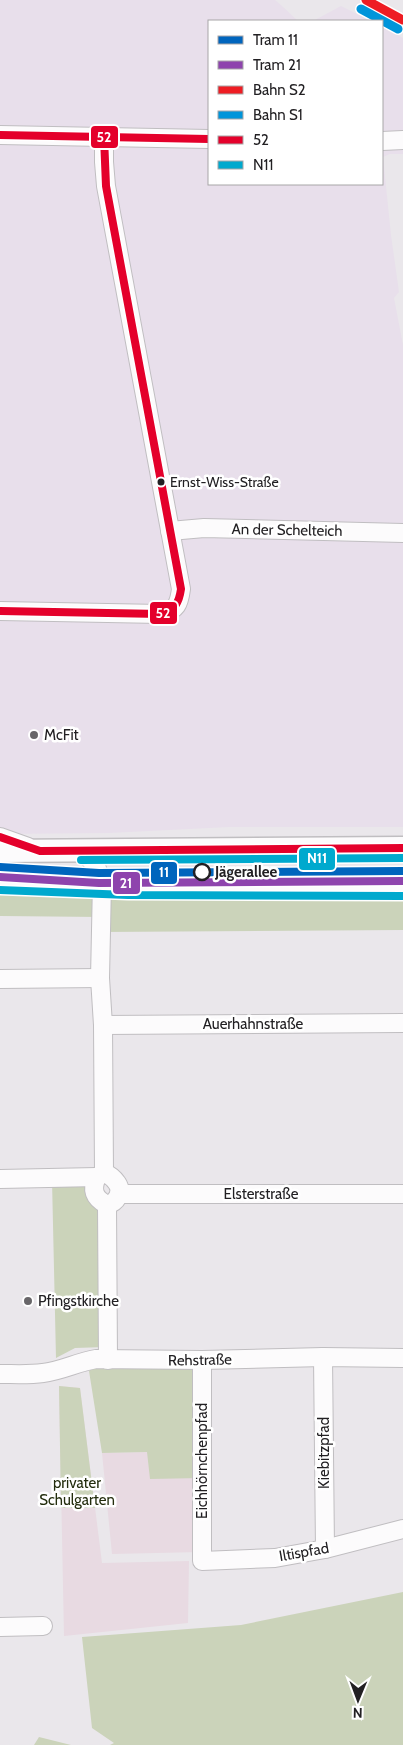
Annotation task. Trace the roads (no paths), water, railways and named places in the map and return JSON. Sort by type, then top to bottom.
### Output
[{"type":"main road","points":[[0,851],[403,848]]},
{"type":"main road","points":[[0,880],[194,886],[403,886]]},
{"type":"street","points":[[0,135],[208,139]]},
{"type":"street","points":[[0,611],[161,614],[169,612],[179,602],[181,589],[106,186],[104,137]]},
{"type":"street","points":[[383,141],[403,140]]},
{"type":"street","name":"An der Schelteich","points":[[170,531],[204,528],[403,533]]},
{"type":"street","points":[[0,837],[40,851]]},
{"type":"street","points":[[82,850],[96,866],[102,884],[100,978],[103,1025],[100,1175]]},
{"type":"street","points":[[0,979],[100,978]]},
{"type":"street","name":"Auerhahnstraße","points":[[103,1025],[403,1023]]},
{"type":"street","points":[[0,1179],[110,1175],[117,1182],[113,1200],[108,1360]]},
{"type":"street","name":"Elsterstraße","points":[[113,1200],[403,1194]]},
{"type":"street","name":"Kiebitzpfad","points":[[323,1357],[325,1549]]},
{"type":"street","name":"Rehstraße","points":[[0,1374],[44,1373],[61,1370],[80,1362],[96,1359],[403,1358]]},
{"type":"street","name":"Eichhörnchenpfad","points":[[202,1360],[202,1561]]},
{"type":"street","name":"Iltispfad","points":[[202,1561],[275,1558],[325,1549],[403,1529]]},
{"type":"street","points":[[0,1626],[43,1626]]},
{"type":"tram line","name":"11","points":[[0,867],[99,873],[403,871]]},
{"type":"tram line","name":"21","points":[[0,877],[99,883],[403,881]]},
{"type":"rail line","name":"S2","points":[[366,0],[403,20]]},
{"type":"rail line","name":"S1","points":[[361,9],[381,20]]},
{"type":"rail line","name":"S1","points":[[383,21],[398,29]]},
{"type":"place","name":"Ernst-Wiss-Straße","points":[[161,482]]},
{"type":"place","name":"McFit","points":[[34,735]]},
{"type":"place","name":"Jägerallee","points":[[202,872]]},
{"type":"place","name":"Pfingstkirche","points":[[28,1301]]},
{"type":"park label","name":"privater Schulgarten","points":[[77,1492]]}]
